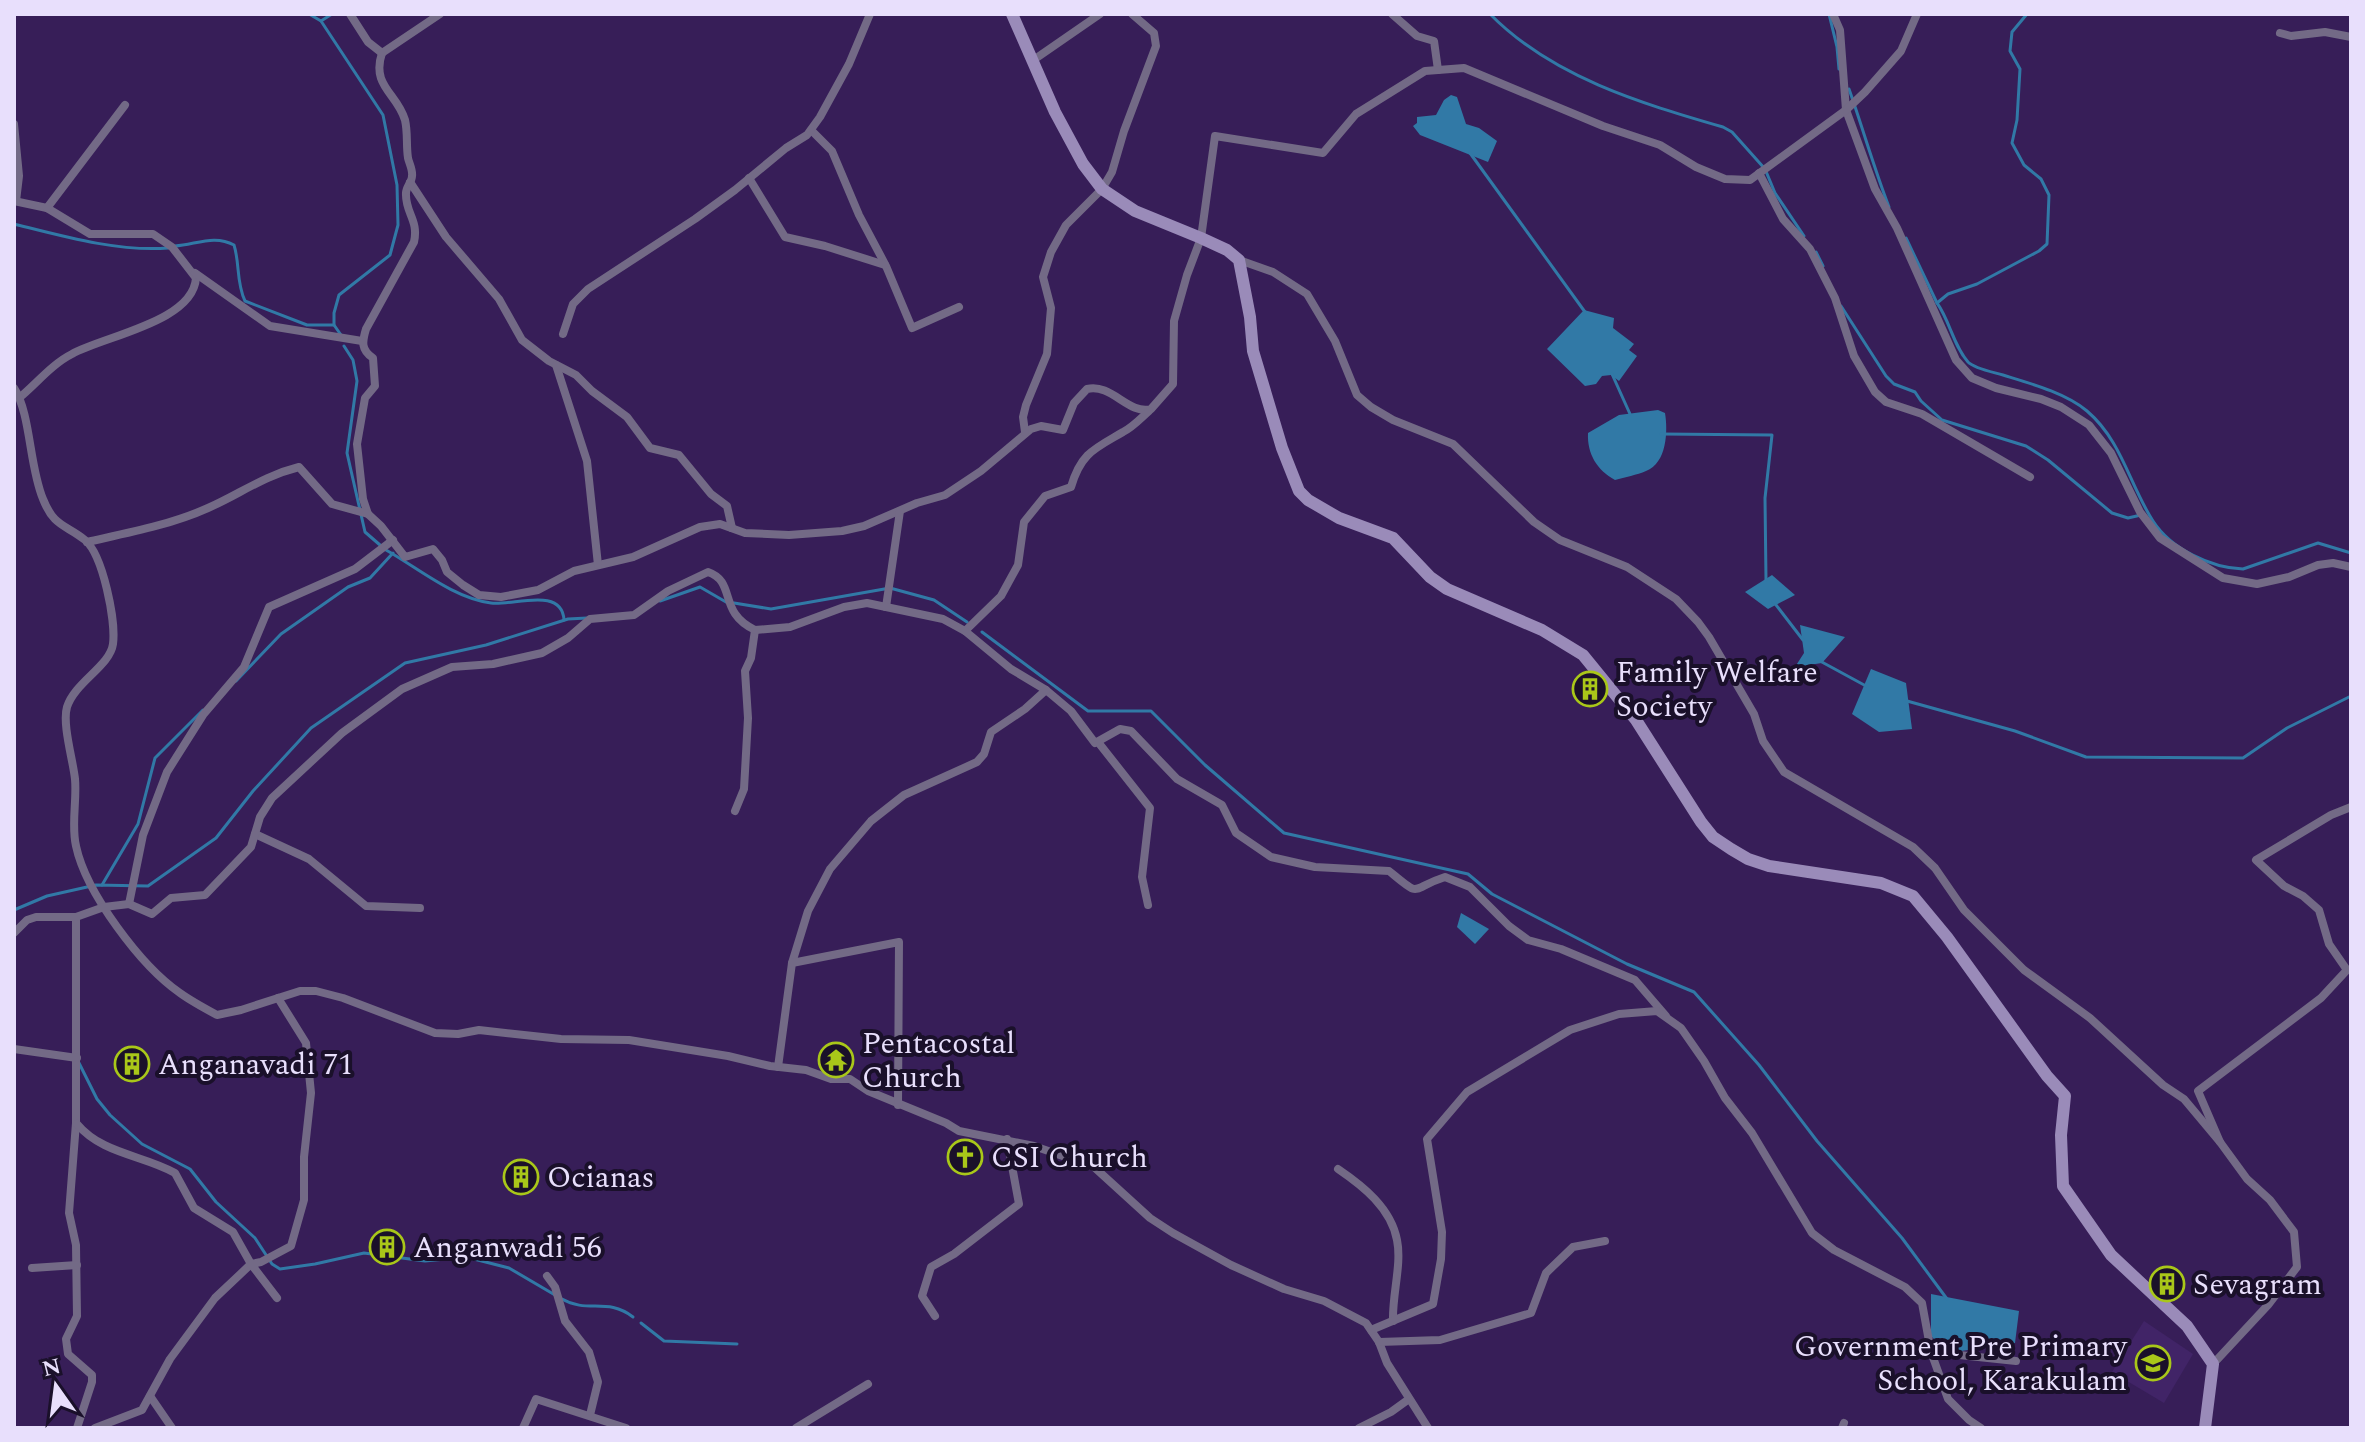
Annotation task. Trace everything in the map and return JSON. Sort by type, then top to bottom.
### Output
[{"type":"street","points":[[350,14],[368,42],[382,53]]},
{"type":"street","points":[[440,14],[382,53],[378,65],[385,90],[400,106],[406,123],[412,175],[406,192],[417,229],[414,242],[362,341],[363,349],[373,358],[375,386],[365,398],[357,444],[363,499],[368,514],[407,557],[433,549],[454,579],[483,596],[501,597],[538,590],[574,571],[633,557],[700,527],[720,524],[761,534],[821,534],[864,526],[917,503],[945,495],[981,471],[1025,432],[1041,426],[1063,430],[1074,403],[1085,390],[1092,387],[1104,388],[1142,411],[1151,409]]},
{"type":"street","points":[[563,334],[573,304],[588,289],[695,219],[811,130],[849,64],[870,14]]},
{"type":"street","points":[[1032,61],[1100,14]]},
{"type":"street","points":[[1025,432],[1023,417],[1026,405],[1048,349],[1051,308],[1043,277],[1051,252],[1066,225],[1102,189],[1112,172],[1157,42],[1154,33],[1132,14]]},
{"type":"street","points":[[1392,14],[1417,36],[1434,41],[1438,70]]},
{"type":"street","points":[[1833,14],[1840,30],[1848,108],[1875,189],[1897,228],[1956,360],[1972,378],[2061,407],[2089,425],[2111,453],[2143,516],[2160,538],[2223,578],[2257,584],[2289,577],[2318,565],[2333,563],[2351,567]]},
{"type":"street","points":[[965,631],[1001,596],[1018,565],[1024,522],[1045,496],[1071,487],[1078,464],[1097,445],[1126,431],[1173,384],[1174,321],[1201,238],[1215,136],[1323,153],[1356,114],[1425,71],[1464,68],[1603,126],[1660,145],[1696,167],[1725,179],[1750,180],[1865,92],[1901,51],[1917,14]]},
{"type":"street","points":[[1016,16],[1032,61],[1083,164],[1102,189],[1135,211],[1227,250],[1239,260],[1273,272],[1307,294],[1335,341],[1357,395],[1371,407],[1393,420],[1453,444],[1534,522],[1560,540],[1627,567],[1676,599],[1709,637],[1754,714],[1763,741],[1784,772],[1913,847],[1935,868],[1964,910],[2024,970],[2090,1018],[2163,1085],[2184,1099],[2247,1179],[2270,1200],[2294,1232],[2297,1267],[2268,1305],[2213,1364],[2205,1428]]},
{"type":"street","points":[[2280,33],[2291,36],[2325,32],[2351,37]]},
{"type":"street","points":[[47,208],[125,105]]},
{"type":"street","points":[[14,124],[19,176],[15,201],[47,208],[90,234],[153,234],[172,247],[194,273],[270,326],[362,341]]},
{"type":"street","points":[[811,130],[832,151],[912,328],[959,307]]},
{"type":"street","points":[[1762,171],[1783,219],[1810,249],[1835,298],[1854,356],[1875,392],[1886,402],[1922,414],[2030,477]]},
{"type":"street","points":[[749,178],[785,237],[886,266]]},
{"type":"street","points":[[410,182],[446,237],[499,299],[522,340],[556,365],[576,375],[627,417],[650,448],[679,455],[711,494],[727,506],[732,528]]},
{"type":"street","points":[[1239,260],[1253,351],[1282,448],[1299,491],[1308,500],[1339,518],[1393,538],[1430,577],[1447,589],[1542,630],[1583,655],[1636,720],[1713,837],[1748,859],[1769,866],[1881,883],[1917,900],[2065,1096],[2061,1135],[2062,1180],[2074,1203],[2111,1255],[2187,1326],[2213,1364]]},
{"type":"street","points":[[19,398],[71,354],[146,326],[174,310],[193,292],[194,273]]},
{"type":"street","points":[[556,365],[587,461],[598,565]]},
{"type":"street","points":[[14,388],[27,425],[34,474],[43,500],[51,516],[64,529],[87,542],[102,569],[112,621],[113,647],[103,663],[75,690],[66,708],[75,783],[76,846],[91,886],[128,942],[178,992],[217,1015],[300,991],[316,991],[435,1033],[458,1034],[479,1030],[561,1039],[629,1040],[806,1070],[831,1079],[850,1079],[898,1105],[959,1131],[1007,1139],[1094,1167],[1150,1218],[1173,1233],[1249,1273],[1284,1289],[1324,1301],[1366,1323],[1428,1428]]},
{"type":"street","points":[[87,542],[207,509],[272,473],[299,467],[332,504],[368,514]]},
{"type":"street","points":[[886,607],[900,511]]},
{"type":"street","points":[[129,904],[143,835],[167,772],[203,715],[244,667],[269,607],[355,569],[393,540]]},
{"type":"street","points":[[14,933],[27,920],[36,917],[76,917],[104,907],[129,904],[152,914],[171,898],[205,895],[251,847],[260,817],[272,798],[342,733],[402,689],[452,667],[493,664],[542,653],[568,638],[590,619],[634,615],[668,591],[708,572],[718,576],[724,584],[731,612],[754,629],[790,627],[844,607],[867,603],[943,619],[965,631],[1011,669],[1046,690],[1071,711],[1150,808],[1142,877],[1148,905]]},
{"type":"street","points":[[735,811],[744,789],[748,718],[745,671],[751,658],[754,629]]},
{"type":"street","points":[[778,1067],[792,963],[808,911],[830,869],[871,821],[904,795],[977,762],[984,754],[991,732],[1046,690]]},
{"type":"street","points":[[1098,742],[1120,729],[1131,731],[1177,779],[1222,805],[1236,833],[1271,857],[1315,867],[1389,871],[1412,889],[1445,877],[1464,883],[1528,940],[1561,949],[1635,980],[1666,1016]]},
{"type":"street","points":[[2220,1142],[2198,1091],[2321,998],[2347,970],[2329,944],[2319,910],[2303,896],[2284,886],[2256,860],[2331,815],[2351,807]]},
{"type":"street","points":[[255,834],[309,859],[366,906],[420,908]]},
{"type":"street","points":[[76,917],[76,1123],[69,1213],[77,1265],[77,1316],[66,1339],[68,1354],[92,1375],[77,1428]]},
{"type":"street","points":[[792,963],[899,942],[898,1105]]},
{"type":"street","points":[[95,1428],[142,1410],[170,1359],[215,1298],[251,1264],[291,1246],[304,1200],[304,1157],[311,1093],[306,1043],[278,998]]},
{"type":"street","points":[[1371,1330],[1433,1304],[1442,1232],[1427,1139],[1467,1092],[1566,1033],[1619,1014],[1657,1011],[1681,1028],[1725,1098],[1752,1133],[1812,1233],[1834,1250],[1905,1287],[1922,1303],[1931,1352],[1948,1399],[1981,1428]]},
{"type":"street","points":[[14,1049],[77,1058]]},
{"type":"street","points":[[76,1123],[86,1135],[113,1150],[175,1173],[194,1208],[233,1232],[251,1264],[277,1298]]},
{"type":"street","points":[[935,1316],[922,1296],[931,1267],[954,1254],[1019,1204],[1007,1139]]},
{"type":"street","points":[[1338,1169],[1377,1201],[1397,1239],[1393,1321]]},
{"type":"street","points":[[1379,1342],[1440,1340],[1531,1313],[1546,1273],[1555,1264],[1573,1247],[1605,1241]]},
{"type":"street","points":[[32,1268],[77,1265]]},
{"type":"street","points":[[547,1276],[556,1289],[565,1321],[589,1352],[598,1382],[590,1415]]},
{"type":"street","points":[[1931,1352],[2016,1361]]},
{"type":"street","points":[[796,1428],[868,1384]]},
{"type":"street","points":[[150,1396],[172,1428]]},
{"type":"street","points":[[523,1428],[536,1399],[626,1428]]},
{"type":"street","points":[[1359,1428],[1409,1399]]},
{"type":"shaded area","name":"Government Pre Primary School, Karakulam","points":[[2144,1321],[2193,1354],[2164,1403],[2112,1372]]},
{"type":"water","points":[[1451,95],[1457,97],[1466,124],[1479,128],[1497,141],[1488,162],[1420,135],[1413,126],[1417,123],[1417,117],[1436,115],[1444,100]]},
{"type":"water","points":[[1584,310],[1614,318],[1613,328],[1634,344],[1629,350],[1637,356],[1619,381],[1611,375],[1602,376],[1596,384],[1585,386],[1547,349]]},
{"type":"water","points":[[1658,410],[1665,413],[1666,429],[1658,461],[1639,474],[1615,480],[1609,476],[1591,454],[1588,433],[1619,415]]},
{"type":"water","points":[[1772,575],[1795,595],[1768,609],[1745,592]]},
{"type":"water","points":[[1800,625],[1845,637],[1822,663],[1795,667],[1804,653]]},
{"type":"water","points":[[1871,669],[1906,683],[1912,729],[1879,732],[1852,714]]},
{"type":"water","points":[[1461,913],[1489,929],[1475,944],[1457,927]]},
{"type":"water","points":[[1931,1294],[2019,1311],[2015,1343],[1948,1353],[1931,1336]]},
{"type":"waterway","points":[[309,14],[321,21],[383,115],[397,185],[398,225],[390,255],[339,295],[334,325],[341,335]]},
{"type":"waterway","points":[[321,21],[332,14]]},
{"type":"waterway","points":[[1490,14],[1514,36],[1569,71],[1629,97],[1732,132],[1765,169],[1775,193],[1804,236]]},
{"type":"waterway","points":[[1829,14],[1839,69]]},
{"type":"waterway","points":[[2027,14],[2012,32],[2010,51],[2020,69],[2017,120],[2012,143],[2024,165],[2041,179],[2049,195],[2047,244],[1977,284],[1948,294],[1937,303],[1963,355],[1975,367],[2047,389],[2087,411],[2117,449],[2153,521],[2170,540],[2193,555],[2218,565],[2243,569],[2318,543],[2351,553]]},
{"type":"waterway","points":[[1849,89],[1889,207]]},
{"type":"waterway","points":[[1470,153],[1585,312]]},
{"type":"waterway","points":[[14,224],[110,245],[168,248]]},
{"type":"waterway","points":[[1906,238],[1937,303]]},
{"type":"waterway","points":[[175,246],[212,240],[234,245],[245,301],[307,325],[334,325]]},
{"type":"waterway","points":[[1816,252],[1823,266]]},
{"type":"waterway","points":[[1841,306],[1886,376],[1894,384],[1915,392],[1942,420],[2026,446],[2048,460],[2112,513],[2128,518],[2141,515]]},
{"type":"waterway","points":[[344,346],[353,360],[357,381],[347,453],[365,532],[380,545]]},
{"type":"waterway","points":[[1612,374],[1630,414]]},
{"type":"waterway","points":[[1661,434],[1772,435],[1765,498],[1766,580]]},
{"type":"waterway","points":[[386,550],[463,595],[491,603],[546,600],[555,603],[564,620]]},
{"type":"waterway","points":[[236,681],[281,634],[348,587],[370,578],[393,553]]},
{"type":"waterway","points":[[660,601],[700,587],[726,602]]},
{"type":"waterway","points":[[734,603],[771,609],[890,588],[934,600],[967,622]]},
{"type":"waterway","points":[[1773,601],[1803,640]]},
{"type":"waterway","points":[[14,910],[47,896],[96,885],[148,886],[216,838],[253,791],[311,728],[405,663],[486,645],[568,619],[587,618]]},
{"type":"waterway","points":[[982,632],[1088,711],[1151,711],[1205,765],[1284,833],[1468,874],[1492,894],[1627,964],[1694,992],[1759,1065],[1817,1141],[1902,1238],[1947,1299]]},
{"type":"waterway","points":[[1820,661],[1866,686]]},
{"type":"waterway","points":[[1907,701],[2015,731],[2086,757],[2243,758],[2287,728],[2351,696]]},
{"type":"waterway","points":[[102,885],[138,824],[155,758],[203,710]]},
{"type":"waterway","points":[[79,1063],[97,1099],[110,1115],[142,1144],[190,1169],[216,1202],[255,1238],[272,1264],[280,1269],[364,1253],[425,1261],[466,1257],[509,1268],[555,1295]]},
{"type":"waterway","points":[[562,1299],[580,1305],[615,1308],[633,1317]]},
{"type":"waterway","points":[[641,1323],[664,1341],[737,1344]]},
{"type":"place","name":"Family Welfare Society","points":[[1590,689]]},
{"type":"place","name":"Pentacostal Church","points":[[836,1060]]},
{"type":"place","name":"Anganavadi 71","points":[[132,1064]]},
{"type":"place","name":"CSI Church","points":[[965,1157]]},
{"type":"place","name":"Ocianas","points":[[521,1177]]},
{"type":"place","name":"Anganwadi 56","points":[[387,1247]]},
{"type":"place","name":"Sevagram","points":[[2167,1284]]},
{"type":"place","name":"Government Pre Primary School, Karakulam","points":[[2153,1363]]}]
